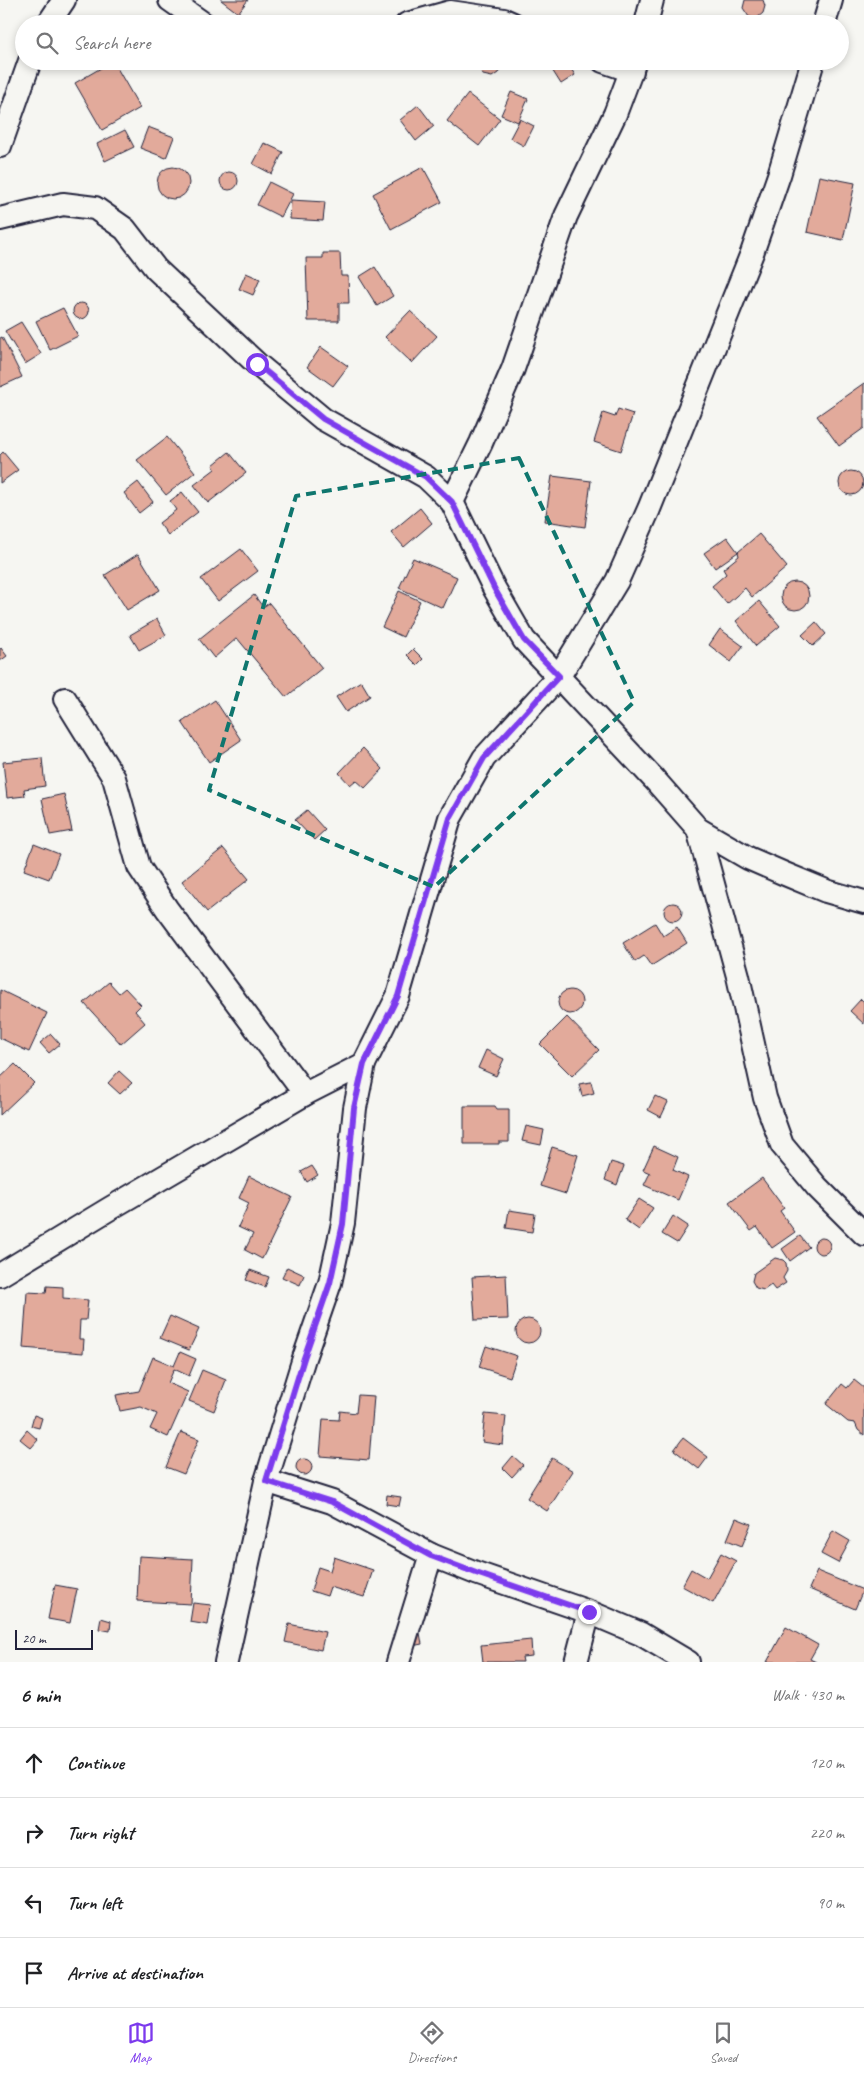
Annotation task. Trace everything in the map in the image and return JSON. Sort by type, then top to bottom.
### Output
[{"type":"street","points":[[54,15],[64,0]]},
{"type":"street","points":[[170,0],[191,15]]},
{"type":"street","points":[[648,15],[652,0]]},
{"type":"street","points":[[827,15],[831,0]]},
{"type":"street","points":[[439,15],[450,12],[470,15]]},
{"type":"street","points":[[0,146],[27,70]]},
{"type":"street","points":[[452,502],[482,443],[513,369],[566,216],[615,114],[632,70]]},
{"type":"street","points":[[226,1662],[266,1481],[304,1358],[330,1283],[343,1224],[354,1108],[364,1064],[398,996],[450,818],[484,758],[559,676],[617,581],[649,508],[752,253],[779,176],[810,70]]},
{"type":"street","points":[[0,219],[64,204],[95,208],[125,229],[156,269],[257,364],[323,419],[426,477],[452,502],[494,588],[524,640],[698,829],[748,858],[826,891],[864,902]]},
{"type":"street","points":[[66,699],[114,778],[140,867],[167,909],[305,1094]]},
{"type":"street","points":[[698,829],[738,976],[765,1098],[782,1145],[817,1187],[864,1234]]},
{"type":"street","points":[[0,1275],[109,1208],[305,1094],[364,1064]]},
{"type":"street","points":[[266,1481],[332,1502],[431,1556],[589,1612],[641,1634],[688,1662]]},
{"type":"street","points":[[398,1662],[431,1556]]},
{"type":"street","points":[[576,1662],[589,1612]]},
{"type":"highlighted area","points":[[519,458],[634,702],[434,887],[209,790],[296,496]]},
{"type":"building","points":[[221,0],[248,0],[238,13]]},
{"type":"building","points":[[745,0],[763,0],[765,6],[761,15],[748,15],[743,8]]},
{"type":"building","points":[[97,70],[118,70],[140,108],[102,130],[75,83]]},
{"type":"building","points":[[480,70],[500,70],[492,77],[483,75]]},
{"type":"building","points":[[552,70],[572,70],[575,75],[561,84]]},
{"type":"building","points":[[511,92],[528,99],[518,122],[501,115]]},
{"type":"building","points":[[468,94],[500,119],[479,146],[447,121]]},
{"type":"building","points":[[418,105],[434,126],[416,141],[400,120]]},
{"type":"building","points":[[520,119],[534,126],[524,146],[510,138]]},
{"type":"building","points":[[148,127],[174,137],[166,158],[140,148]]},
{"type":"building","points":[[125,130],[134,147],[105,161],[97,144]]},
{"type":"building","points":[[264,143],[283,152],[272,174],[253,164]]},
{"type":"building","points":[[173,167],[179,168],[184,172],[188,177],[188,189],[184,194],[179,198],[173,199],[167,198],[162,194],[158,189],[157,183],[158,177],[162,172],[167,168]]},
{"type":"building","points":[[423,167],[442,202],[391,229],[373,194]]},
{"type":"building","points":[[229,172],[235,175],[238,181],[235,187],[229,190],[223,187],[220,181],[223,175]]},
{"type":"building","points":[[819,176],[855,183],[843,240],[807,232]]},
{"type":"building","points":[[269,182],[293,194],[281,217],[257,205]]},
{"type":"building","points":[[291,200],[325,202],[323,221],[290,219]]},
{"type":"building","points":[[323,253],[340,253],[341,276],[348,276],[349,303],[339,303],[339,321],[308,321],[306,258],[323,258]]},
{"type":"building","points":[[375,267],[393,296],[377,306],[359,277]]},
{"type":"building","points":[[246,273],[260,279],[253,295],[239,289]]},
{"type":"building","points":[[81,303],[89,311],[81,319],[73,311]]},
{"type":"building","points":[[63,308],[78,336],[50,350],[36,321]]},
{"type":"building","points":[[410,311],[437,336],[412,363],[385,337]]},
{"type":"building","points":[[21,322],[41,354],[25,364],[5,331]]},
{"type":"building","points":[[2,337],[22,377],[0,387],[0,338]]},
{"type":"building","points":[[321,347],[348,366],[333,386],[307,367]]},
{"type":"building","points":[[864,383],[864,428],[839,446],[817,416]]},
{"type":"building","points":[[618,409],[633,414],[621,451],[594,442],[603,413],[615,417]]},
{"type":"building","points":[[167,437],[195,472],[166,495],[137,460]]},
{"type":"building","points":[[3,452],[18,470],[0,483],[0,455]]},
{"type":"building","points":[[229,452],[246,473],[208,503],[194,485],[215,469],[213,465]]},
{"type":"building","points":[[851,471],[860,474],[863,483],[860,492],[851,495],[842,492],[839,483],[842,474]]},
{"type":"building","points":[[552,476],[591,481],[585,527],[545,521]]},
{"type":"building","points":[[138,482],[153,502],[139,513],[124,493]]},
{"type":"building","points":[[182,492],[198,512],[168,535],[159,523],[176,510],[170,501]]},
{"type":"building","points":[[420,508],[432,523],[404,547],[391,532]]},
{"type":"building","points":[[759,534],[787,567],[752,597],[745,588],[727,604],[712,586],[726,574],[723,569],[739,556],[738,552]]},
{"type":"building","points":[[727,537],[738,552],[715,568],[704,553]]},
{"type":"building","points":[[241,549],[258,571],[218,601],[201,579]]},
{"type":"building","points":[[138,554],[160,590],[127,610],[105,575]]},
{"type":"building","points":[[413,558],[457,577],[443,608],[399,588]]},
{"type":"building","points":[[795,582],[805,586],[809,596],[805,606],[795,610],[785,606],[781,596],[785,586]]},
{"type":"building","points":[[399,591],[420,601],[403,637],[382,627]]},
{"type":"building","points":[[254,595],[263,607],[269,603],[322,668],[286,697],[237,638],[214,658],[199,639]]},
{"type":"building","points":[[759,601],[780,626],[756,646],[736,621]]},
{"type":"building","points":[[157,619],[166,635],[139,650],[130,635]]},
{"type":"building","points":[[816,622],[826,634],[813,646],[802,635]]},
{"type":"building","points":[[720,629],[743,646],[731,662],[709,645]]},
{"type":"building","points":[[0,649],[7,656],[0,661]]},
{"type":"building","points":[[413,649],[423,659],[417,665],[407,655]]},
{"type":"building","points":[[361,681],[370,696],[346,712],[336,697]]},
{"type":"building","points":[[215,700],[241,740],[209,762],[182,722]]},
{"type":"building","points":[[363,748],[383,769],[365,788],[356,780],[350,785],[339,773]]},
{"type":"building","points":[[42,758],[45,786],[24,789],[25,796],[7,798],[3,762]]},
{"type":"building","points":[[64,794],[72,831],[50,835],[42,799]]},
{"type":"building","points":[[307,810],[325,830],[314,840],[295,820]]},
{"type":"building","points":[[34,844],[59,854],[49,879],[24,870]]},
{"type":"building","points":[[223,848],[249,879],[207,912],[182,881]]},
{"type":"building","points":[[673,903],[680,905],[682,912],[680,919],[673,921],[666,919],[664,912],[666,905]]},
{"type":"building","points":[[655,923],[663,936],[677,927],[687,943],[651,966],[644,956],[635,962],[623,943]]},
{"type":"building","points":[[109,982],[119,993],[125,988],[141,1005],[135,1011],[145,1023],[121,1044],[84,1003]]},
{"type":"building","points":[[0,990],[47,1013],[29,1052],[0,1038]]},
{"type":"building","points":[[570,990],[575,991],[581,997],[581,1007],[575,1013],[570,1014],[565,1013],[559,1007],[558,1002],[559,997],[565,991]]},
{"type":"building","points":[[861,999],[864,1002],[864,1024],[850,1011]]},
{"type":"building","points":[[567,1017],[599,1050],[572,1076],[540,1044]]},
{"type":"building","points":[[51,1034],[60,1044],[49,1053],[40,1043]]},
{"type":"building","points":[[486,1050],[504,1059],[496,1076],[478,1068]]},
{"type":"building","points":[[15,1064],[34,1083],[0,1115],[0,1078]]},
{"type":"building","points":[[119,1071],[132,1083],[120,1094],[108,1083]]},
{"type":"building","points":[[591,1082],[594,1093],[582,1096],[579,1084]]},
{"type":"building","points":[[655,1096],[668,1102],[661,1117],[648,1110]]},
{"type":"building","points":[[464,1106],[495,1106],[497,1109],[509,1109],[509,1142],[499,1142],[499,1144],[464,1144]]},
{"type":"building","points":[[526,1126],[544,1130],[541,1145],[522,1141]]},
{"type":"building","points":[[654,1146],[678,1157],[673,1170],[688,1177],[678,1200],[644,1185],[650,1173],[643,1170]]},
{"type":"building","points":[[552,1147],[578,1155],[566,1194],[540,1186]]},
{"type":"building","points":[[611,1162],[624,1166],[617,1185],[605,1180]]},
{"type":"building","points":[[312,1166],[318,1175],[307,1182],[301,1172]]},
{"type":"building","points":[[249,1176],[292,1197],[262,1259],[245,1250],[253,1234],[238,1227],[249,1203],[239,1198]]},
{"type":"building","points":[[762,1178],[784,1208],[780,1211],[795,1232],[772,1248],[757,1227],[751,1231],[729,1202]]},
{"type":"building","points":[[639,1199],[653,1208],[639,1230],[625,1220]]},
{"type":"building","points":[[509,1210],[535,1214],[532,1232],[506,1228]]},
{"type":"building","points":[[673,1216],[688,1226],[677,1243],[662,1234]]},
{"type":"building","points":[[800,1236],[809,1247],[790,1261],[782,1249]]},
{"type":"building","points":[[822,1238],[828,1240],[830,1246],[828,1252],[822,1254],[816,1252],[814,1246],[816,1240]]},
{"type":"building","points":[[775,1258],[786,1263],[787,1271],[783,1278],[786,1283],[775,1290],[771,1285],[764,1290],[756,1288],[752,1281],[754,1273]]},
{"type":"building","points":[[287,1267],[304,1275],[300,1285],[282,1277]]},
{"type":"building","points":[[250,1270],[269,1277],[265,1287],[246,1280]]},
{"type":"building","points":[[506,1275],[508,1319],[475,1320],[472,1277]]},
{"type":"building","points":[[47,1286],[63,1287],[63,1298],[88,1300],[86,1320],[80,1320],[79,1339],[84,1339],[83,1353],[23,1348],[27,1292],[46,1293]]},
{"type":"building","points":[[170,1316],[199,1329],[189,1350],[160,1338]]},
{"type":"building","points":[[528,1319],[536,1323],[540,1331],[536,1339],[528,1343],[520,1339],[516,1331],[520,1323]]},
{"type":"building","points":[[486,1346],[517,1356],[510,1377],[479,1367]]},
{"type":"building","points":[[180,1352],[196,1359],[189,1376],[174,1369],[168,1383],[188,1392],[168,1437],[150,1429],[157,1414],[141,1407],[120,1411],[116,1395],[139,1391],[153,1357],[174,1366]]},
{"type":"building","points":[[202,1370],[226,1380],[214,1411],[189,1401]]},
{"type":"building","points":[[854,1380],[864,1388],[864,1435],[858,1430],[855,1423],[848,1422],[826,1404],[842,1384],[847,1388]]},
{"type":"building","points":[[358,1395],[374,1396],[369,1460],[320,1456],[323,1419],[339,1420],[340,1411],[356,1413]]},
{"type":"building","points":[[485,1414],[506,1416],[503,1445],[482,1442]]},
{"type":"building","points":[[34,1415],[42,1418],[39,1428],[31,1426]]},
{"type":"building","points":[[27,1430],[38,1440],[31,1448],[20,1439]]},
{"type":"building","points":[[181,1432],[199,1439],[184,1474],[166,1467]]},
{"type":"building","points":[[683,1438],[708,1457],[699,1469],[674,1450]]},
{"type":"building","points":[[513,1456],[523,1465],[512,1477],[503,1468]]},
{"type":"building","points":[[552,1458],[573,1471],[547,1511],[527,1498]]},
{"type":"building","points":[[304,1459],[312,1467],[304,1475],[296,1467]]},
{"type":"building","points":[[387,1495],[401,1497],[399,1506],[386,1504]]},
{"type":"building","points":[[736,1518],[751,1524],[742,1546],[727,1540]]},
{"type":"building","points":[[833,1531],[850,1541],[838,1563],[821,1554]]},
{"type":"building","points":[[721,1553],[736,1561],[713,1603],[682,1586],[691,1569],[707,1578]]},
{"type":"building","points":[[139,1556],[193,1559],[191,1604],[137,1601]]},
{"type":"building","points":[[334,1557],[373,1570],[364,1597],[330,1587],[327,1596],[311,1591],[318,1567],[330,1571]]},
{"type":"building","points":[[817,1571],[863,1590],[855,1609],[809,1589]]},
{"type":"building","points":[[55,1585],[77,1589],[70,1623],[48,1619]]},
{"type":"building","points":[[193,1603],[211,1605],[208,1625],[190,1622]]},
{"type":"building","points":[[101,1618],[111,1621],[110,1631],[99,1629]]},
{"type":"building","points":[[289,1624],[325,1632],[321,1650],[285,1642]]},
{"type":"building","points":[[786,1627],[818,1645],[810,1659],[816,1662],[767,1662]]},
{"type":"building","points":[[420,1633],[422,1644],[412,1646],[410,1634]]},
{"type":"building","points":[[531,1640],[532,1656],[522,1657],[523,1662],[483,1662],[481,1645]]},
{"type":"route","points":[[257,364],[323,419],[426,477],[452,502],[494,588],[524,640],[559,676],[484,758],[450,818],[398,996],[364,1064],[354,1108],[343,1224],[330,1283],[304,1358],[266,1481],[332,1502],[431,1556],[589,1612]]}]
